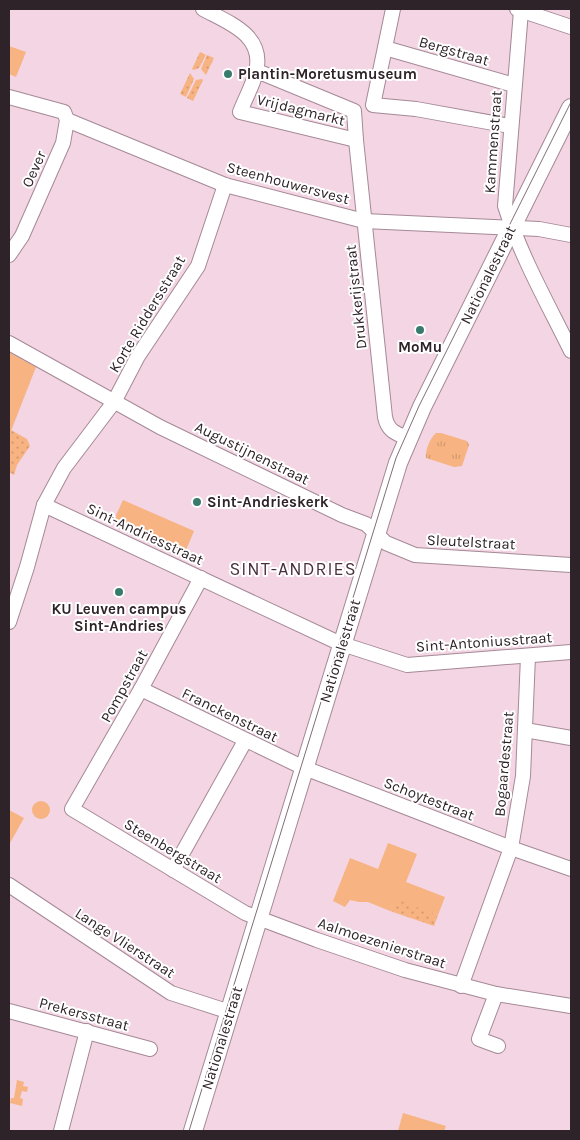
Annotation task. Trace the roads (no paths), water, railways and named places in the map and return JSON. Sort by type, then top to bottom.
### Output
[{"type":"street","points":[[203,9],[247,34],[257,49],[257,71]]},
{"type":"street","points":[[393,9],[373,105],[416,109],[510,126]]},
{"type":"street","points":[[519,10],[571,27]]},
{"type":"street","name":"Kammenstraat","points":[[519,10],[504,206],[511,227],[571,351]]},
{"type":"street","name":"Bergstraat","points":[[385,48],[514,85]]},
{"type":"street","name":"Vrijdagmarkt","points":[[257,71],[354,111],[356,140],[240,112],[257,71]]},
{"type":"street","name":"Steenhouwersvest","points":[[9,97],[64,112],[67,120],[225,185],[364,221],[511,227],[539,229],[571,235]]},
{"type":"street","name":"Nationalestraat","points":[[193,1131],[394,472],[407,438],[571,108]]},
{"type":"street","name":"Oever","points":[[9,255],[22,236],[63,144],[67,120]]},
{"type":"street","name":"Drukkerijstraat","points":[[356,140],[386,423],[392,432],[407,438]]},
{"type":"street","name":"Korte Riddersstraat","points":[[9,622],[44,505],[64,468],[114,402],[138,356],[198,266],[225,185]]},
{"type":"street","name":"Augustijnenstraat","points":[[9,343],[180,437],[366,524],[376,533]]},
{"type":"street","name":"Sint-Andriesstraat","points":[[44,505],[342,644]]},
{"type":"street","name":"Sleutelstraat","points":[[376,533],[386,543],[416,556],[571,565]]},
{"type":"street","name":"Pompstraat","points":[[72,809],[142,690],[201,578]]},
{"type":"street","name":"Sint-Antoniusstraat","points":[[342,644],[407,665],[571,652]]},
{"type":"street","name":"Bogaardestraat","points":[[461,986],[511,848],[523,776],[528,656]]},
{"type":"street","name":"Franckenstraat","points":[[142,690],[304,768]]},
{"type":"street","points":[[525,730],[571,738]]},
{"type":"street","points":[[174,870],[245,741]]},
{"type":"street","name":"Schoytestraat","points":[[304,768],[511,848],[571,869]]},
{"type":"street","name":"Steenbergstraat","points":[[72,809],[245,913],[259,918]]},
{"type":"street","name":"Lange Vlierstraat","points":[[9,886],[171,993],[230,1012]]},
{"type":"street","name":"Aalmoezenierstraat","points":[[259,918],[396,967],[461,986],[496,994],[571,1006]]},
{"type":"street","points":[[496,994],[479,1039],[498,1046]]},
{"type":"street","name":"Prekersstraat","points":[[9,1012],[150,1049]]},
{"type":"street","points":[[61,1131],[87,1031]]},
{"type":"tram line","points":[[189,1131],[396,458],[419,406],[571,102]]},
{"type":"place","name":"Plantin-Moretusmuseum","points":[[228,74]]},
{"type":"place","name":"MoMu","points":[[420,330]]},
{"type":"place","name":"Sint-Andrieskerk","points":[[197,502]]},
{"type":"place","name":"KU Leuven campus Sint-Andries","points":[[119,592]]},
{"type":"district","name":"SINT-ANDRIES","points":[[293,569]]}]
